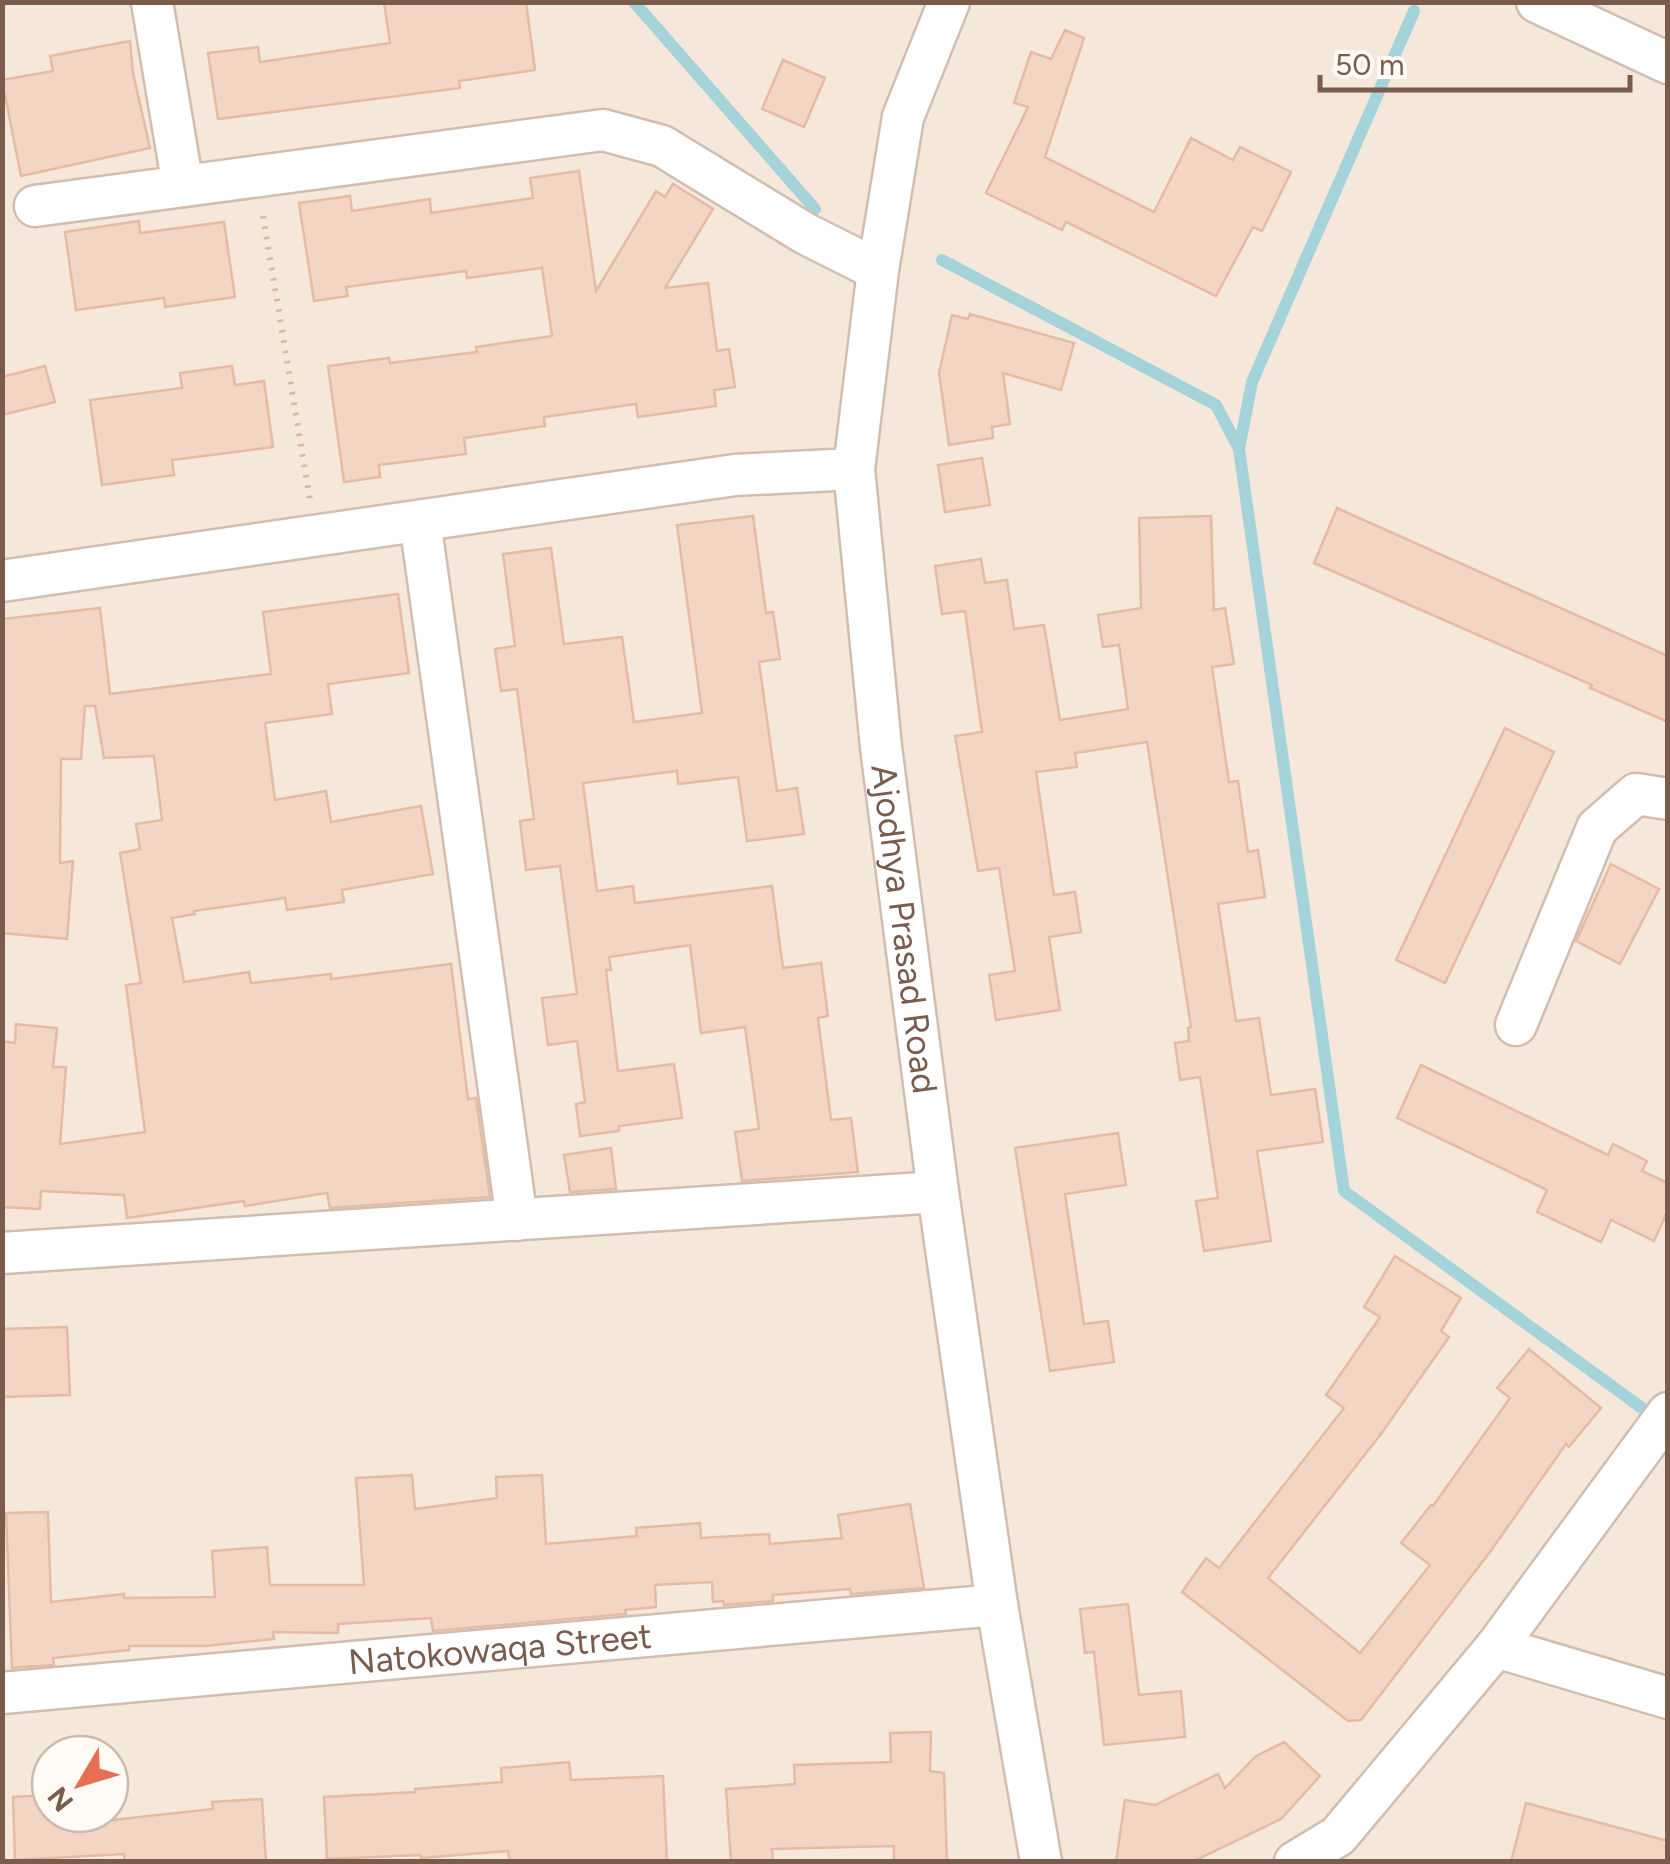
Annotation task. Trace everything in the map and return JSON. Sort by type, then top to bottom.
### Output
[{"type":"street","points":[[152,2],[182,186]]},
{"type":"street","name":"Ajodhya Prasad Road","points":[[949,2],[903,117],[878,270],[854,469],[882,747],[938,1192],[996,1604],[1041,1862]]},
{"type":"street","points":[[1537,2],[1668,63]]},
{"type":"street","points":[[35,206],[604,130],[662,146],[806,234],[878,270]]},
{"type":"street","points":[[2,580],[735,475],[854,469]]},
{"type":"street","points":[[420,521],[518,1220]]},
{"type":"street","points":[[1516,1025],[1596,828],[1636,794],[1668,799]]},
{"type":"street","points":[[2,1253],[938,1192]]},
{"type":"street","points":[[1296,1862],[1338,1836],[1496,1647],[1668,1412]]},
{"type":"street","name":"Natokowaqa Street","points":[[2,1693],[996,1604]]},
{"type":"street","points":[[1496,1647],[1668,1698]]},
{"type":"path","points":[[256,176],[316,536]]},
{"type":"shaded area","points":[[3,3],[1667,3],[1667,1861],[3,1862]]},
{"type":"building","points":[[384,2],[526,2],[535,70],[459,81],[460,88],[218,119],[208,53],[258,47],[260,62],[390,43]]},
{"type":"building","points":[[1065,30],[1084,38],[1045,157],[1154,212],[1191,138],[1233,160],[1240,147],[1291,172],[1262,231],[1253,227],[1216,296],[1066,222],[1062,230],[986,193],[1028,107],[1014,103],[1031,52],[1051,59]]},
{"type":"building","points":[[130,41],[150,148],[21,176],[2,80],[53,71],[50,56]]},
{"type":"building","points":[[783,60],[825,78],[804,127],[762,109]]},
{"type":"building","points":[[579,171],[596,291],[656,191],[665,197],[673,184],[713,209],[665,288],[708,283],[717,351],[729,349],[735,387],[714,390],[716,406],[638,417],[636,404],[544,417],[545,426],[464,438],[466,454],[379,465],[380,477],[344,482],[328,366],[477,352],[476,347],[552,336],[542,268],[467,278],[466,271],[346,287],[348,296],[314,301],[299,203],[350,196],[352,211],[430,199],[431,213],[533,198],[530,178]]},
{"type":"building","points":[[139,221],[140,233],[224,222],[235,297],[165,307],[164,298],[76,310],[65,232]]},
{"type":"building","points":[[970,314],[1074,343],[1061,390],[1003,373],[1010,424],[992,427],[993,438],[949,445],[939,373],[952,315],[968,319]]},
{"type":"building","points":[[45,366],[55,402],[2,415],[2,377]]},
{"type":"building","points":[[232,366],[235,385],[264,381],[273,447],[172,460],[174,475],[102,485],[90,400],[182,388],[180,373]]},
{"type":"building","points":[[982,458],[990,505],[945,512],[938,465]]},
{"type":"building","points":[[1337,508],[1668,656],[1668,722],[1314,563]]},
{"type":"building","points":[[753,516],[766,613],[773,612],[780,659],[759,662],[777,791],[797,788],[804,834],[747,841],[738,777],[678,784],[677,771],[583,783],[597,891],[633,886],[635,903],[772,886],[783,968],[821,963],[828,1016],[818,1018],[831,1120],[851,1118],[858,1172],[742,1181],[735,1132],[759,1129],[745,1027],[701,1033],[690,945],[609,957],[611,970],[606,970],[618,1071],[674,1064],[682,1118],[619,1126],[619,1131],[580,1136],[576,1104],[585,1102],[577,1041],[548,1045],[542,998],[577,994],[560,866],[526,870],[520,821],[534,819],[517,689],[501,691],[495,649],[515,646],[503,554],[551,548],[564,644],[622,637],[634,722],[702,713],[677,525]]},
{"type":"building","points":[[1211,516],[1214,610],[1225,608],[1234,664],[1212,667],[1229,782],[1238,781],[1248,852],[1258,850],[1265,897],[1218,904],[1236,1021],[1259,1018],[1271,1095],[1315,1089],[1323,1142],[1257,1151],[1271,1241],[1204,1251],[1196,1201],[1218,1198],[1200,1077],[1180,1080],[1175,1043],[1189,1041],[1191,1027],[1147,742],[1075,753],[1077,767],[1036,772],[1054,895],[1075,892],[1081,932],[1049,937],[1060,1010],[996,1020],[989,975],[1015,971],[999,868],[978,871],[955,736],[982,732],[965,611],[942,614],[935,566],[981,559],[985,583],[1007,580],[1014,629],[1044,625],[1060,720],[1128,709],[1119,645],[1103,647],[1098,615],[1141,608],[1139,518]]},
{"type":"building","points":[[398,594],[409,673],[328,684],[332,714],[265,723],[275,800],[326,791],[331,822],[421,806],[433,874],[342,890],[344,902],[287,910],[285,898],[194,911],[195,914],[172,918],[184,982],[249,972],[251,983],[331,974],[331,979],[451,964],[468,1099],[476,1098],[490,1197],[330,1208],[327,1193],[127,1218],[124,1195],[41,1191],[40,1209],[2,1207],[2,1041],[15,1043],[16,1024],[57,1028],[53,1067],[66,1067],[60,1144],[145,1132],[126,985],[141,983],[120,853],[140,849],[136,824],[162,820],[154,756],[104,758],[95,706],[85,706],[81,759],[61,759],[60,863],[73,861],[67,939],[2,933],[2,619],[100,608],[110,694],[271,674],[263,612]]},
{"type":"building","points":[[1505,728],[1554,752],[1445,983],[1396,960]]},
{"type":"building","points":[[1611,864],[1659,889],[1620,964],[1576,941]]},
{"type":"building","points":[[1421,1065],[1608,1155],[1613,1144],[1647,1161],[1642,1171],[1668,1183],[1668,1210],[1654,1241],[1611,1220],[1601,1242],[1537,1212],[1547,1190],[1397,1118]]},
{"type":"building","points":[[1118,1133],[1126,1185],[1065,1194],[1084,1324],[1108,1321],[1114,1362],[1050,1371],[1015,1148]]},
{"type":"building","points":[[611,1148],[616,1189],[570,1192],[564,1155]]},
{"type":"building","points":[[1395,1256],[1461,1298],[1441,1331],[1449,1337],[1381,1434],[1268,1578],[1360,1653],[1430,1565],[1401,1543],[1433,1506],[1510,1398],[1497,1388],[1529,1349],[1601,1408],[1569,1447],[1566,1444],[1490,1552],[1361,1720],[1348,1721],[1182,1592],[1206,1558],[1219,1568],[1344,1408],[1326,1395],[1380,1317],[1364,1307]]},
{"type":"building","points":[[67,1327],[70,1395],[2,1397],[2,1329]]},
{"type":"building","points":[[412,1475],[415,1509],[497,1498],[496,1477],[542,1475],[546,1544],[637,1536],[636,1528],[700,1523],[701,1538],[769,1534],[770,1544],[842,1538],[838,1515],[910,1504],[924,1588],[773,1595],[773,1601],[724,1605],[723,1601],[713,1602],[712,1582],[655,1585],[656,1607],[625,1610],[626,1614],[433,1631],[431,1618],[338,1624],[338,1633],[273,1632],[274,1639],[205,1646],[129,1646],[129,1650],[53,1658],[54,1665],[12,1668],[6,1513],[48,1512],[51,1602],[124,1594],[124,1598],[215,1597],[212,1551],[267,1547],[270,1585],[364,1585],[356,1478]]},
{"type":"building","points":[[1128,1604],[1139,1695],[1181,1691],[1185,1737],[1104,1745],[1094,1652],[1085,1653],[1080,1609]]},
{"type":"building","points":[[931,1732],[930,1771],[944,1773],[947,1862],[894,1862],[894,1846],[772,1849],[773,1862],[731,1862],[726,1789],[795,1784],[794,1765],[891,1762],[890,1733]]},
{"type":"building","points":[[1284,1742],[1320,1776],[1281,1819],[1192,1862],[1116,1862],[1125,1800],[1155,1805],[1218,1774],[1225,1788],[1256,1756]]},
{"type":"building","points":[[569,1762],[571,1780],[663,1776],[667,1862],[510,1862],[508,1851],[421,1858],[420,1855],[327,1859],[324,1797],[502,1782],[501,1768]]},
{"type":"building","points":[[30,1796],[30,1834],[130,1834],[130,1818],[213,1809],[212,1802],[262,1799],[266,1862],[125,1862],[124,1854],[15,1860],[13,1797]]},
{"type":"building","points":[[1526,1803],[1668,1841],[1668,1862],[1511,1862]]},
{"type":"waterway","points":[[634,2],[815,209]]},
{"type":"waterway","points":[[1239,449],[1252,382],[1414,11]]},
{"type":"waterway","points":[[942,260],[1216,405],[1239,449],[1344,1191],[1642,1408]]}]
